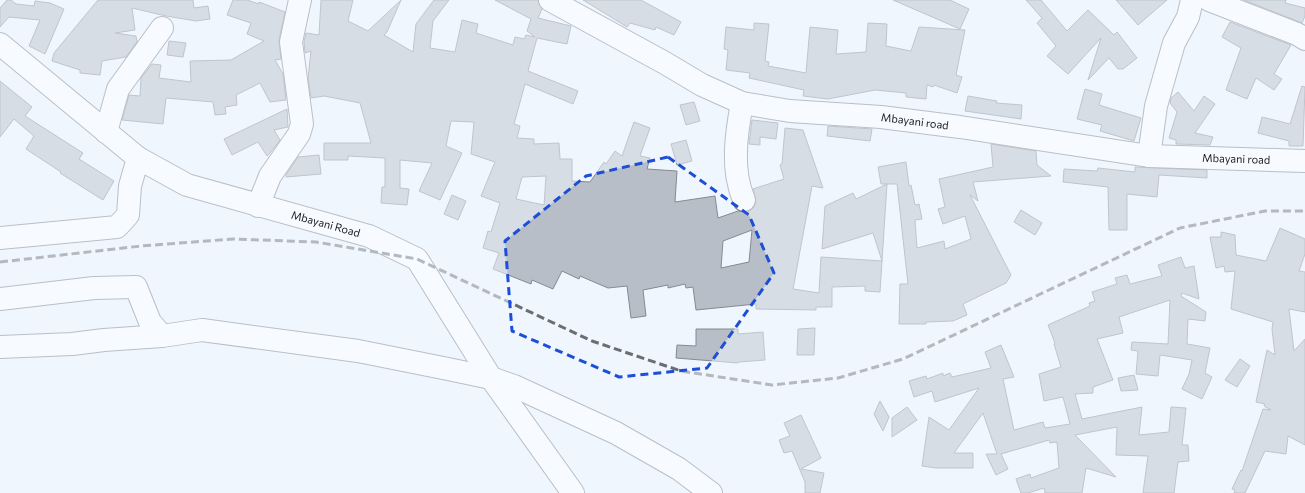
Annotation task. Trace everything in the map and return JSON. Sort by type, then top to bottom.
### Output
[{"type":"street","points":[[258,206],[270,176],[299,134],[302,124],[291,42],[300,0]]},
{"type":"street","name":"Mbayani road","points":[[550,0],[665,63],[702,86],[742,103],[790,111],[881,117],[960,127],[1149,156],[1305,161]]},
{"type":"street","points":[[1149,156],[1156,106],[1174,43],[1188,17],[1192,0]]},
{"type":"street","points":[[1208,0],[1298,34],[1305,39]]},
{"type":"street","points":[[106,132],[118,90],[162,28]]},
{"type":"street","name":"Mbayani Road","points":[[0,44],[138,158],[187,185],[369,236],[417,259],[491,378],[573,493]]},
{"type":"street","points":[[742,103],[737,132],[736,176],[744,200]]},
{"type":"street","points":[[0,238],[117,226],[128,215],[130,186],[138,158]]},
{"type":"street","points":[[0,299],[94,288],[136,287],[150,322],[162,336]]},
{"type":"street","points":[[0,347],[72,344],[162,336],[202,330],[358,351],[491,378],[530,392],[616,433],[679,469],[711,493]]},
{"type":"highlighted area","points":[[668,157],[749,215],[774,273],[707,368],[619,377],[512,331],[505,241],[586,176]]},
{"type":"building","points":[[7,0],[11,0],[16,4],[34,6],[35,1],[50,3],[64,9],[45,54],[29,46],[40,20],[9,17],[0,27],[0,8]]},
{"type":"building","points":[[98,0],[193,0],[194,8],[208,6],[210,19],[196,21],[132,8],[135,30],[115,33],[136,36],[137,42],[126,57],[102,61],[100,75],[80,73],[80,70],[52,61],[54,53]]},
{"type":"building","points":[[233,0],[247,0],[259,4],[259,2],[285,12],[279,40],[281,59],[275,60],[283,74],[286,100],[270,102],[260,83],[236,95],[237,105],[225,107],[226,114],[215,115],[213,102],[166,98],[163,124],[122,120],[129,95],[140,96],[141,78],[152,64],[161,65],[159,78],[191,82],[190,61],[231,60],[264,41],[247,34],[251,23],[227,15]]},
{"type":"building","points":[[321,0],[353,0],[348,21],[368,31],[401,0],[387,32],[384,35],[413,52],[416,24],[434,0],[449,0],[433,21],[430,48],[455,52],[462,20],[478,24],[476,33],[513,45],[515,37],[524,39],[526,35],[535,37],[527,31],[531,19],[495,0],[538,0],[542,9],[538,18],[571,26],[567,44],[537,38],[528,71],[578,91],[573,104],[525,84],[514,124],[520,126],[517,138],[534,139],[534,144],[559,143],[560,159],[572,159],[572,181],[590,182],[604,162],[606,164],[615,151],[622,156],[634,122],[650,128],[640,156],[650,158],[647,169],[677,171],[675,202],[715,196],[718,218],[738,211],[748,212],[756,203],[753,189],[784,179],[780,165],[782,164],[785,128],[803,130],[823,188],[812,186],[793,289],[819,293],[821,257],[882,261],[880,292],[865,291],[865,286],[832,287],[832,307],[816,307],[816,310],[756,309],[756,304],[696,310],[693,287],[686,288],[685,284],[668,288],[668,285],[643,290],[646,316],[631,318],[627,286],[608,288],[580,276],[579,279],[562,271],[553,289],[532,280],[531,284],[493,269],[499,253],[483,248],[488,231],[491,232],[500,203],[481,196],[495,162],[471,154],[474,122],[451,121],[446,146],[462,153],[440,200],[419,191],[432,163],[400,160],[400,188],[409,189],[407,205],[381,203],[382,187],[385,187],[385,158],[348,156],[348,160],[324,160],[324,143],[371,143],[360,103],[324,96],[311,98],[308,78],[311,51],[305,53],[304,42],[306,33],[319,35]],"holes":[[[546,176],[544,205],[516,199],[522,177]],[[752,230],[749,262],[721,268],[723,241]]]},
{"type":"building","points":[[583,0],[641,0],[681,22],[674,35],[656,27],[655,30],[630,23],[627,27]]},
{"type":"building","points":[[893,0],[950,0],[969,9],[960,29]]},
{"type":"building","points":[[1026,0],[1041,0],[1067,31],[1088,10],[1114,35],[1117,32],[1137,58],[1123,69],[1118,69],[1109,58],[1088,80],[1101,38],[1068,74],[1047,56],[1056,46],[1037,23],[1042,18]]},
{"type":"building","points":[[1116,0],[1167,0],[1138,25]]},
{"type":"building","points":[[1244,0],[1286,0],[1285,3],[1305,8],[1305,16],[1302,23]]},
{"type":"building","points":[[1230,22],[1291,45],[1274,74],[1282,79],[1274,90],[1256,78],[1247,99],[1226,90],[1241,48],[1222,37]]},
{"type":"building","points":[[754,23],[769,24],[765,61],[769,62],[768,66],[806,73],[810,27],[838,30],[836,54],[866,52],[868,23],[887,24],[886,46],[911,51],[919,27],[965,30],[956,75],[962,77],[957,93],[934,85],[933,87],[927,85],[926,99],[906,97],[906,93],[875,90],[828,99],[803,96],[804,90],[749,78],[750,73],[726,70],[728,50],[724,49],[726,27],[754,30]]},
{"type":"building","points":[[169,41],[186,43],[183,57],[167,55]]},
{"type":"building","points":[[0,81],[32,107],[25,116],[83,153],[79,159],[114,181],[103,200],[60,173],[61,172],[26,149],[34,136],[14,119],[0,137]]},
{"type":"building","points":[[1302,86],[1305,87],[1303,146],[1289,146],[1289,141],[1258,133],[1262,117],[1290,124]]},
{"type":"building","points":[[1085,89],[1102,94],[1099,105],[1141,118],[1134,141],[1100,131],[1102,125],[1077,119]]},
{"type":"building","points":[[1178,92],[1194,111],[1204,96],[1215,104],[1195,133],[1213,137],[1210,145],[1176,144],[1176,140],[1169,138],[1177,112],[1170,103],[1171,98]]},
{"type":"building","points":[[968,96],[997,101],[996,103],[1022,105],[1021,119],[965,111]]},
{"type":"building","points":[[694,102],[700,121],[686,125],[680,105]]},
{"type":"building","points":[[287,109],[288,127],[274,130],[280,140],[267,156],[258,142],[232,155],[224,139]]},
{"type":"building","points":[[752,120],[778,123],[776,139],[760,137],[760,145],[749,144]]},
{"type":"building","points":[[828,126],[872,129],[870,141],[827,136]]},
{"type":"building","points":[[686,140],[692,161],[677,165],[671,144]]},
{"type":"building","points":[[991,144],[1036,151],[1037,165],[1051,176],[973,182],[978,201],[970,195],[1011,275],[1006,283],[963,304],[967,315],[953,321],[926,322],[926,324],[899,324],[900,284],[908,284],[897,184],[881,184],[878,167],[906,162],[909,186],[911,185],[915,205],[919,204],[922,219],[915,220],[917,248],[944,241],[945,249],[971,239],[965,216],[943,224],[938,209],[945,207],[939,179],[993,167]]},
{"type":"building","points":[[319,155],[321,174],[286,177],[298,157]]},
{"type":"building","points":[[1135,167],[1207,170],[1207,178],[1159,175],[1157,197],[1127,194],[1127,230],[1109,230],[1108,187],[1063,182],[1064,169],[1097,171],[1098,168],[1135,172]]},
{"type":"building","points":[[887,184],[882,261],[873,233],[822,249],[825,206],[853,193],[856,199]]},
{"type":"building","points":[[452,195],[466,201],[458,220],[444,214]]},
{"type":"building","points":[[1021,210],[1042,223],[1035,235],[1014,222]]},
{"type":"building","points":[[1280,228],[1305,239],[1305,254],[1299,271],[1305,272],[1305,312],[1289,309],[1294,351],[1305,339],[1305,445],[1288,436],[1286,454],[1265,451],[1245,493],[1234,493],[1235,490],[1232,489],[1241,470],[1242,471],[1263,409],[1271,410],[1264,406],[1265,404],[1256,402],[1267,350],[1275,355],[1272,329],[1273,322],[1231,309],[1235,271],[1225,272],[1224,266],[1216,268],[1210,237],[1221,237],[1221,232],[1235,235],[1236,255],[1266,261]]},
{"type":"building","points":[[1181,257],[1185,268],[1194,266],[1199,299],[1182,293],[1181,296],[1206,312],[1205,321],[1188,319],[1187,344],[1210,348],[1205,373],[1212,377],[1202,399],[1182,389],[1189,374],[1192,360],[1160,355],[1158,376],[1136,374],[1138,351],[1131,350],[1132,342],[1168,344],[1170,300],[1119,317],[1123,333],[1097,339],[1113,380],[1093,387],[1093,393],[1075,394],[1082,419],[1142,407],[1139,435],[1169,432],[1171,407],[1186,408],[1182,445],[1188,445],[1189,461],[1178,462],[1174,493],[1143,493],[1148,456],[1116,455],[1117,427],[1075,435],[1116,477],[1086,468],[1082,493],[1045,493],[1044,488],[1028,493],[1021,493],[1016,479],[1030,474],[1031,478],[1059,468],[1057,442],[1050,443],[1049,440],[1001,454],[1008,469],[996,475],[986,454],[997,454],[983,413],[954,453],[973,453],[973,468],[936,468],[922,466],[929,417],[949,430],[979,388],[935,402],[932,391],[914,397],[909,381],[926,376],[927,379],[943,373],[943,376],[950,373],[952,377],[991,368],[985,352],[1001,345],[1014,377],[1003,379],[1014,430],[1043,422],[1045,428],[1070,424],[1063,397],[1044,401],[1039,374],[1061,367],[1054,344],[1055,343],[1048,325],[1090,306],[1089,303],[1095,301],[1092,292],[1117,284],[1115,278],[1127,275],[1130,284],[1162,276],[1158,265]]},
{"type":"building","points":[[815,328],[814,355],[797,355],[798,329]]},
{"type":"building","points":[[696,329],[738,329],[738,334],[763,332],[765,360],[738,363],[676,358],[677,345],[696,346]]},
{"type":"building","points":[[1240,359],[1250,366],[1237,387],[1225,380]]},
{"type":"building","points":[[1134,375],[1138,390],[1121,391],[1118,378]]},
{"type":"building","points":[[880,401],[889,417],[883,431],[874,414]]},
{"type":"building","points":[[907,407],[917,420],[892,437],[892,418]]},
{"type":"building","points":[[801,415],[821,458],[801,469],[824,473],[820,493],[805,493],[805,482],[792,451],[784,453],[779,440],[790,436],[784,423]]},
{"type":"railway","points":[[0,262],[141,246],[233,239],[316,242],[417,259],[592,341],[681,371],[772,385],[838,378],[903,359],[1180,228],[1265,211],[1305,211]]}]
